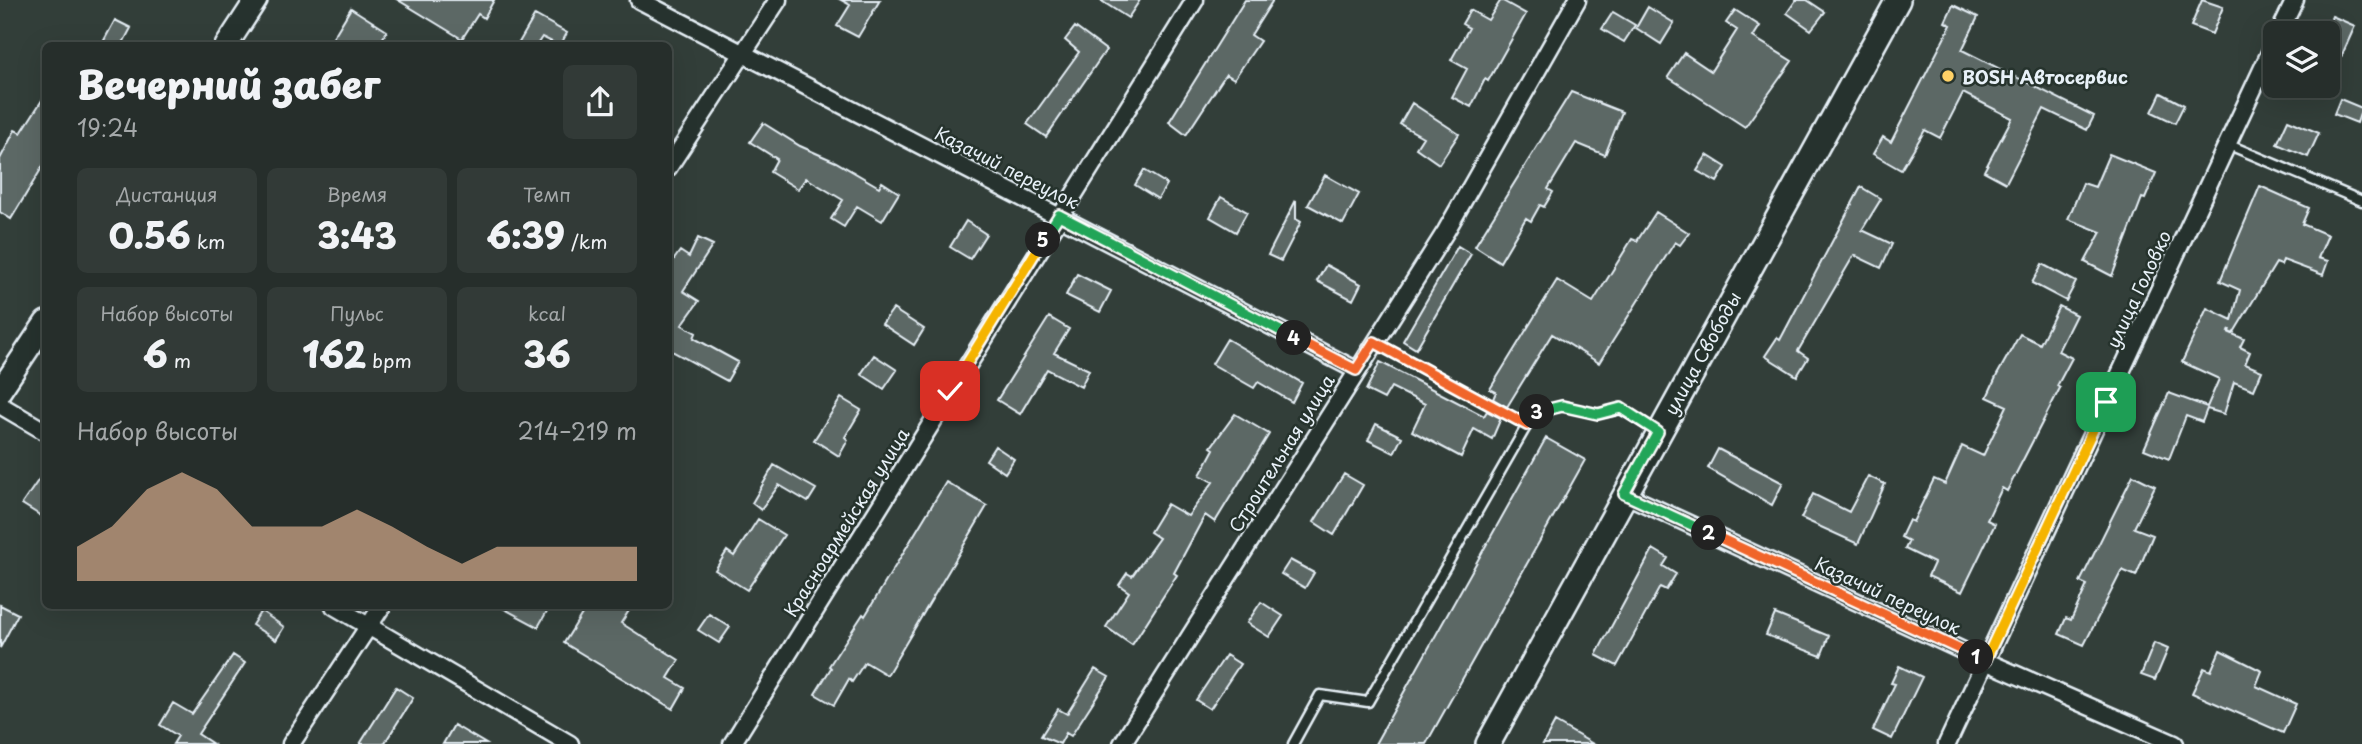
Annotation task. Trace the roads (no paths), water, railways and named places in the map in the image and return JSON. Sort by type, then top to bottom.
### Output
[{"type":"main road","name":"улица Свободы","points":[[1488,744],[1898,0]]},
{"type":"street","points":[[229,42],[256,0]]},
{"type":"street","name":"Казачий переулок","points":[[639,0],[1356,370]]},
{"type":"street","points":[[672,162],[778,0]]},
{"type":"street","name":"Красноармейская улица","points":[[732,744],[1195,0]]},
{"type":"street","name":"Строительная улица","points":[[1122,744],[1446,231],[1577,0]]},
{"type":"street","points":[[2285,21],[2295,0]]},
{"type":"street","name":"улица Головко","points":[[1947,744],[2263,68]]},
{"type":"street","points":[[0,391],[42,327]]},
{"type":"street","points":[[0,405],[42,430]]},
{"type":"street","name":"Казачий переулок","points":[[1624,494],[1985,661],[2175,744]]},
{"type":"street","points":[[339,609],[570,744]]},
{"type":"street","points":[[291,744],[380,609]]},
{"type":"lane","points":[[2227,144],[2362,201]]},
{"type":"lane","points":[[1374,342],[1527,425]]},
{"type":"lane","points":[[1293,744],[1320,695],[1368,702],[1534,413],[1562,406],[1598,414],[1621,408],[1658,432]]},
{"type":"place","name":"BOSH Автосервис","points":[[1948,76]]}]
